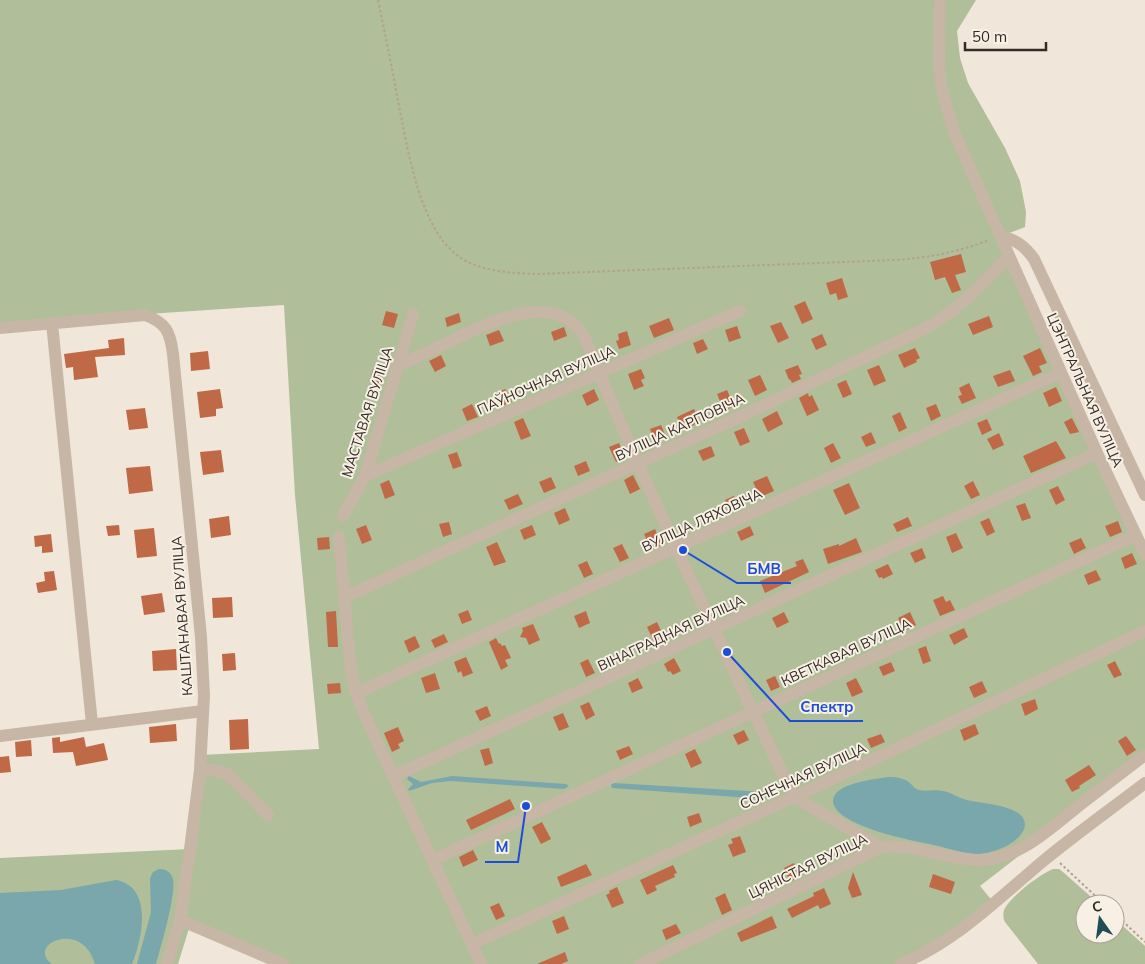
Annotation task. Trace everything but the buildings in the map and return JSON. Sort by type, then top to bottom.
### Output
[{"type":"street","name":"ЦЭНТРАЛЬНАЯ ВУЛІЦА","points":[[940,0],[939,63],[941,86],[946,108],[957,139],[1060,373],[1145,554]]},
{"type":"street","points":[[1001,236],[1020,243],[1028,250],[1037,264],[1145,494]]},
{"type":"street","name":"ВУЛІЦА КАРПОВІЧА","points":[[345,597],[935,324],[962,303],[1009,256]]},
{"type":"street","name":"ПАЎНОЧНАЯ ВУЛІЦА","points":[[365,476],[740,311]]},
{"type":"street","points":[[398,366],[490,322],[521,313],[541,312],[560,316],[575,325],[585,338],[638,463],[714,631],[788,785],[796,796],[812,808],[881,847]]},
{"type":"street","name":"МАСТАВАЯ ВУЛІЦА","points":[[343,516],[365,476],[413,314]]},
{"type":"street","name":"КАШТАНАВАЯ ВУЛІЦА","points":[[52,323],[145,315],[156,319],[164,325],[169,333],[172,348],[204,676],[200,770],[180,920],[167,964]]},
{"type":"street","points":[[0,328],[52,323],[92,724]]},
{"type":"street","name":"ВУЛІЦА ЛЯХОВІЧА","points":[[356,693],[1060,373]]},
{"type":"street","name":"ВІНАГРАДНАЯ ВУЛІЦА","points":[[394,776],[714,631],[1097,453]]},
{"type":"street","name":"КВЕТКАВАЯ ВУЛІЦА","points":[[432,860],[1136,535]]},
{"type":"street","points":[[339,537],[350,663],[356,693],[481,964]]},
{"type":"street","name":"СОНЕЧНАЯ ВУЛІЦА","points":[[472,944],[796,796],[1145,631]]},
{"type":"street","points":[[0,736],[203,711]]},
{"type":"street","name":"ЦЯНІСТАЯ ВУЛІЦА","points":[[641,964],[881,847],[912,848],[976,860],[987,860],[1010,854],[1034,840],[1145,755]]},
{"type":"street","points":[[200,770],[214,770],[230,775],[268,815]]},
{"type":"street","points":[[901,964],[917,957],[972,921],[1051,855],[1145,783]]},
{"type":"street","points":[[180,920],[283,964]]},
{"type":"path","points":[[378,0],[413,172],[426,209],[440,236],[452,251],[465,261],[482,268],[537,274],[895,260],[919,258],[956,251],[1001,236]]},
{"type":"path","points":[[1051,855],[1093,894]]},
{"type":"path","points":[[1125,923],[1145,942]]},
{"type":"green space","points":[[0,0],[976,0],[957,31],[960,58],[968,83],[1005,148],[1020,181],[1026,212],[1025,227],[1001,236],[1145,554],[1145,758],[980,886],[994,903],[901,964],[283,964],[190,925],[178,964],[0,964],[0,858],[190,849],[201,755],[319,749],[295,495],[284,305],[133,315],[0,328]]},
{"type":"green space","points":[[1059,869],[1088,894],[1075,894],[1075,944],[1125,944],[1125,928],[1145,946],[1145,964],[1038,964],[1005,922],[1004,910],[1019,893],[1047,872]]},
{"type":"water","points":[[409,776],[421,782],[452,776],[566,784],[569,786],[564,789],[451,781],[432,783],[409,791],[408,789],[413,784],[407,779]]},
{"type":"water","points":[[889,777],[905,780],[919,790],[936,790],[967,800],[1013,810],[1024,821],[1024,829],[1017,839],[1005,847],[985,853],[973,854],[876,831],[846,818],[837,810],[833,801],[835,795],[840,790],[856,783]]},
{"type":"water","points":[[614,783],[764,792],[768,796],[764,799],[612,788],[611,785]]},
{"type":"water","points":[[159,869],[168,871],[173,879],[168,921],[156,964],[137,964],[151,912],[150,878],[153,872]]},
{"type":"water","points":[[116,880],[128,885],[136,893],[140,903],[141,929],[132,964],[95,964],[88,950],[79,942],[69,939],[58,940],[50,944],[46,950],[46,957],[52,964],[0,964],[0,893],[61,890]]},
{"type":"place","name":"БМВ","points":[[683,550]]},
{"type":"place","name":"Спектр","points":[[727,652]]},
{"type":"place","name":"М","points":[[526,806]]}]
